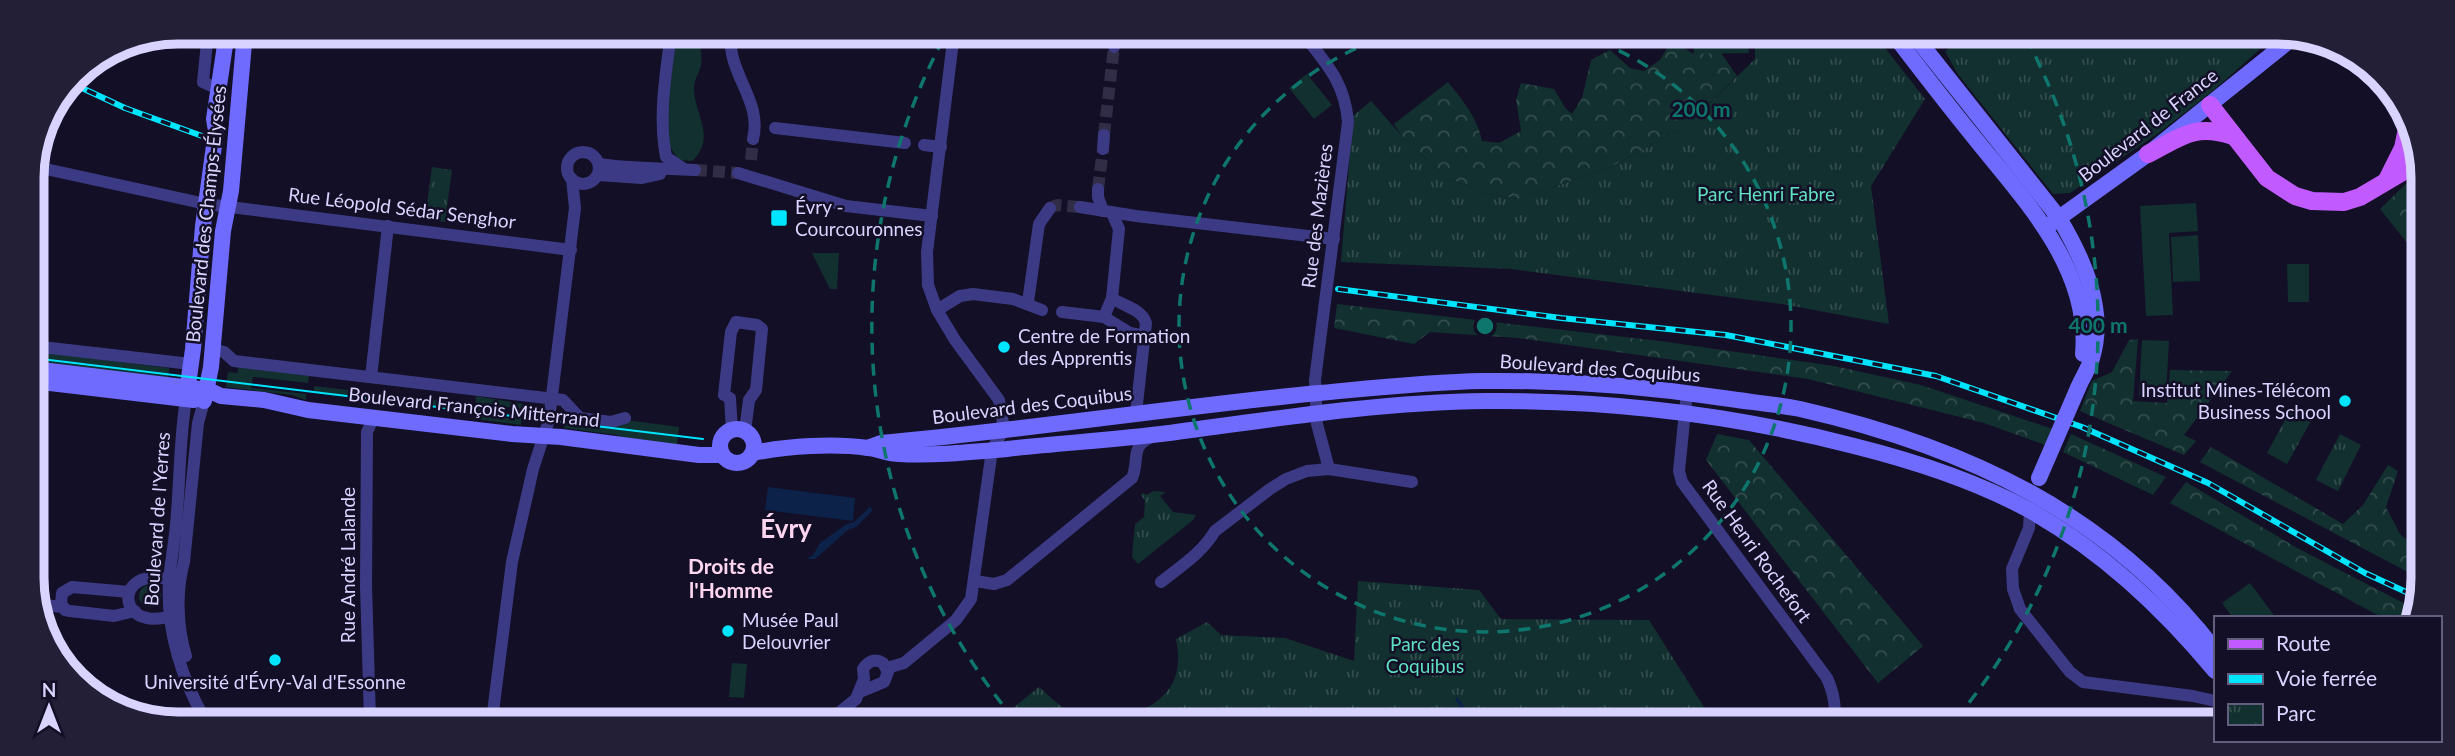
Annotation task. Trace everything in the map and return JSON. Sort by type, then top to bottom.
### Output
[{"type":"main road","name":"Boulevard des Champs-Élysées","points":[[186,393],[216,131],[214,120],[225,44]]},
{"type":"main road","name":"Boulevard des Champs-Élysées","points":[[211,395],[222,242],[244,44]]},
{"type":"main road","points":[[1901,44],[2045,229],[2068,270],[2078,292],[2085,333],[2078,388]]},
{"type":"main road","points":[[1920,44],[2059,218],[2085,267],[2095,312],[2096,333],[2092,358],[2037,485],[2030,511]]},
{"type":"main road","name":"Boulevard de France","points":[[2045,229],[2148,154],[2285,44]]},
{"type":"main road","points":[[2210,105],[2267,178],[2295,196],[2327,203],[2352,200],[2410,167]]},
{"type":"main road","points":[[2148,154],[2193,131],[2207,129],[2233,136]]},
{"type":"main road","points":[[2387,180],[2403,148],[2405,137]]},
{"type":"main road","points":[[44,371],[186,393]]},
{"type":"main road","name":"Boulevard des Coquibus","points":[[868,448],[881,443],[1136,413],[1392,386],[1481,381],[1654,388],[1798,409],[1898,435],[2037,485],[2156,584],[2190,618],[2214,649]]},
{"type":"main road","points":[[44,382],[186,393]]},
{"type":"main road","name":"Boulevard François Mitterrand","points":[[186,393],[264,400],[308,410],[699,456],[722,455],[731,462],[741,463],[745,438]]},
{"type":"main road","name":"Boulevard des Coquibus","points":[[745,438],[802,446],[868,448],[896,454],[992,450],[1162,434],[1315,414],[1484,401],[1566,403],[1683,413],[1797,431],[1891,455],[1964,479],[2030,511],[2101,558],[2148,597],[2214,670]]},
{"type":"main road","points":[[722,455],[722,438],[745,438]]},
{"type":"street","points":[[207,44],[203,82],[218,89]]},
{"type":"street","points":[[654,172],[661,158],[662,111],[670,44]]},
{"type":"street","points":[[730,44],[730,54],[763,130],[905,143]]},
{"type":"street","points":[[887,668],[904,663],[956,621],[971,598],[992,450],[1004,429],[999,400],[993,389],[955,340],[930,294],[927,271],[932,216],[953,44]]},
{"type":"street","name":"Rue des Mazières","points":[[1311,44],[1339,82],[1347,110],[1347,135],[1314,394],[1315,414],[1329,469]]},
{"type":"street","points":[[1103,149],[1104,135]]},
{"type":"street","points":[[572,179],[580,184],[595,174],[635,177],[683,169],[666,157],[662,136]]},
{"type":"street","points":[[924,145],[941,147]]},
{"type":"street","points":[[493,712],[512,562],[552,399],[575,208],[568,167],[574,155],[582,152],[590,154],[595,174],[575,208]]},
{"type":"street","points":[[751,160],[743,174],[838,205],[932,216]]},
{"type":"street","name":"Rue Léopold Sédar Senghor","points":[[44,169],[206,204],[571,250]]},
{"type":"street","points":[[1098,189],[1098,197],[1119,229],[1112,298],[1104,317]]},
{"type":"street","points":[[1080,207],[1334,239]]},
{"type":"street","points":[[1028,302],[1039,224],[1050,208]]},
{"type":"street","points":[[1119,229],[1136,216]]},
{"type":"street","points":[[371,377],[388,226]]},
{"type":"street","points":[[937,310],[965,294],[1028,302],[1034,308],[1042,310]]},
{"type":"street","points":[[1112,298],[1144,317],[1145,336],[1136,413]]},
{"type":"street","points":[[1062,312],[1104,317],[1130,333],[1145,336]]},
{"type":"street","points":[[745,438],[749,400],[756,390],[762,329],[757,325],[736,322],[731,332],[724,395],[749,400]]},
{"type":"street","points":[[44,347],[191,364]]},
{"type":"street","points":[[213,349],[224,352],[234,361],[563,400],[580,418],[611,422],[625,418]]},
{"type":"street","name":"Boulevard de l'Yerres","points":[[186,393],[176,535],[170,579],[177,655],[201,712]]},
{"type":"street","name":"Rue Henri Rochefort","points":[[1687,393],[1679,471],[1682,482],[1826,678],[1834,694],[1836,712]]},
{"type":"street","name":"Boulevard de l'Yerres","points":[[173,611],[184,562],[198,424],[211,395]]},
{"type":"street","points":[[730,398],[745,438]]},
{"type":"street","name":"Rue André Lalande","points":[[370,712],[366,574],[367,432],[374,417]]},
{"type":"street","points":[[975,581],[995,584],[1007,580],[1132,478],[1138,446],[1143,441],[1162,434]]},
{"type":"street","points":[[1161,582],[1199,552],[1215,531],[1286,479],[1307,471],[1329,469],[1412,482]]},
{"type":"street","points":[[2030,511],[2029,528],[2012,569],[2013,589],[2020,609],[2070,672],[2083,682],[2214,701]]},
{"type":"street","points":[[170,579],[142,578],[133,584],[128,600],[135,611],[145,618],[153,619],[173,611],[181,653],[211,712]]},
{"type":"street","points":[[63,607],[62,593],[69,588],[129,592]]},
{"type":"street","points":[[46,605],[114,616],[135,611]]},
{"type":"street","points":[[840,712],[856,699],[865,686],[863,669],[870,661],[880,662],[887,668],[888,676],[884,682],[865,686]]},
{"type":"green space","points":[[676,44],[700,44],[701,62],[694,87],[704,134],[700,152],[692,161],[679,160],[670,147],[667,108]]},
{"type":"green space","points":[[1669,44],[1676,44],[1694,54],[1721,53],[1737,76],[1685,127],[1607,169],[1518,199],[1488,194],[1445,177],[1401,135],[1394,124],[1448,82],[1473,117],[1482,141],[1499,143],[1521,131],[1516,100],[1521,83],[1554,89],[1572,114],[1582,98],[1591,60],[1610,50],[1630,68],[1644,71],[1660,60]]},
{"type":"green space","points":[[1693,44],[1748,44],[1749,53],[1694,54]]},
{"type":"green space","name":"Parc Henri Fabre","points":[[1755,44],[1882,44],[1925,99],[1871,186],[1889,324],[1782,304],[1511,269],[1341,262],[1353,116],[1371,101],[1401,135],[1445,177],[1488,194],[1518,199],[1607,169],[1685,127],[1755,59]]},
{"type":"green space","points":[[1955,44],[2266,44],[2160,132],[2070,193],[2053,194],[1957,73],[1945,51]]},
{"type":"green space","points":[[1307,74],[1332,105],[1314,119],[1289,88]]},
{"type":"green space","points":[[432,167],[452,170],[445,222],[425,219]]},
{"type":"green space","points":[[2411,180],[2411,248],[2380,209]]},
{"type":"green space","points":[[2196,203],[2198,231],[2169,233],[2173,315],[2146,316],[2140,206]]},
{"type":"green space","points":[[2198,235],[2200,281],[2173,282],[2171,237]]},
{"type":"green space","points":[[812,253],[839,253],[837,289],[830,289]]},
{"type":"green space","points":[[2287,264],[2309,264],[2309,302],[2288,302]]},
{"type":"green space","points":[[1337,304],[1660,341],[1834,366],[1921,385],[2053,429],[2045,445],[1984,423],[1808,379],[1518,338],[1430,332],[1414,344],[1334,328]]},
{"type":"green space","points":[[2138,339],[2133,401],[2167,403],[2170,370],[2232,371],[2184,435],[2196,441],[2184,455],[2080,411],[2092,381],[2112,372],[2129,340]]},
{"type":"green space","points":[[2142,340],[2169,341],[2166,396],[2139,395]]},
{"type":"green space","points":[[44,352],[169,368],[168,380],[44,365]]},
{"type":"green space","points":[[238,367],[309,376],[308,383],[253,377],[251,388],[306,394],[306,400],[292,395],[226,387],[228,372],[238,373]]},
{"type":"green space","points":[[314,386],[468,404],[467,412],[314,393]]},
{"type":"green space","points":[[476,396],[523,404],[521,425],[475,419]],"holes":[[[488,405],[517,408],[516,419],[487,416]]]},
{"type":"green space","points":[[2291,409],[2311,421],[2287,464],[2267,453]]},
{"type":"green space","points":[[566,419],[615,425],[626,420],[679,427],[677,446],[631,442],[617,435],[564,428]]},
{"type":"green space","points":[[1717,434],[1749,440],[1923,646],[1878,683],[1706,460]]},
{"type":"green space","points":[[2071,434],[2166,477],[2153,495],[2063,452]]},
{"type":"green space","points":[[2340,434],[2361,445],[2338,491],[2316,480]]},
{"type":"green space","points":[[2211,447],[2343,524],[2363,505],[2388,465],[2398,471],[2386,507],[2400,534],[2411,543],[2411,574],[2200,462]]},
{"type":"green space","points":[[2186,482],[2299,549],[2408,605],[2406,616],[2379,616],[2170,503]]},
{"type":"green space","points":[[1153,491],[1166,492],[1160,496],[1173,512],[1196,515],[1138,564],[1132,557],[1135,524],[1144,517],[1145,501],[1141,495]]},
{"type":"green space","name":"Parc des Coquibus","points":[[1358,581],[1479,590],[1501,619],[1649,620],[1707,712],[1139,712],[1153,704],[1171,687],[1178,658],[1176,639],[1207,622],[1221,635],[1285,638],[1354,661]]},
{"type":"green space","points":[[2250,583],[2275,616],[2232,616],[2222,603]]},
{"type":"green space","points":[[150,585],[158,588],[161,596],[158,604],[150,607],[142,604],[139,596],[142,588]]},
{"type":"green space","points":[[732,663],[747,664],[744,698],[729,697]]},
{"type":"green space","points":[[1039,687],[1070,712],[1008,712]]},
{"type":"water","points":[[768,487],[855,498],[853,521],[765,510]]},
{"type":"water","points":[[870,507],[873,510],[856,527],[848,530],[815,559],[806,559],[813,555],[820,543],[845,525],[854,522]]},
{"type":"waterway","points":[[1457,699],[1466,712]]},
{"type":"tunnel","points":[[1104,135],[1114,47]]},
{"type":"tunnel","points":[[751,160],[753,139]]},
{"type":"tunnel","points":[[1098,189],[1103,149]]},
{"type":"tunnel","points":[[695,170],[738,173]]},
{"type":"tunnel","points":[[1050,208],[1057,205],[1080,207]]},
{"type":"tram line","points":[[44,359],[703,439]]},
{"type":"railway","points":[[79,87],[125,108],[202,136]]},
{"type":"railway","points":[[1338,289],[1561,318],[1726,335],[1936,376],[2082,427],[2208,483],[2365,573],[2410,594]]},
{"type":"place","name":"Évry - Courcouronnes","points":[[779,218]]},
{"type":"place","name":"Centre de Formation des Apprentis","points":[[1004,347]]},
{"type":"place","name":"Institut Mines-Télécom Business School","points":[[2345,401]]},
{"type":"place","name":"Musée Paul Delouvrier","points":[[728,631]]},
{"type":"place","name":"Université d'Évry-Val d'Essonne","points":[[275,660]]},
{"type":"district","name":"Évry","points":[[786,529]]},
{"type":"district","name":"Droits de l'Homme","points":[[731,579]]}]
